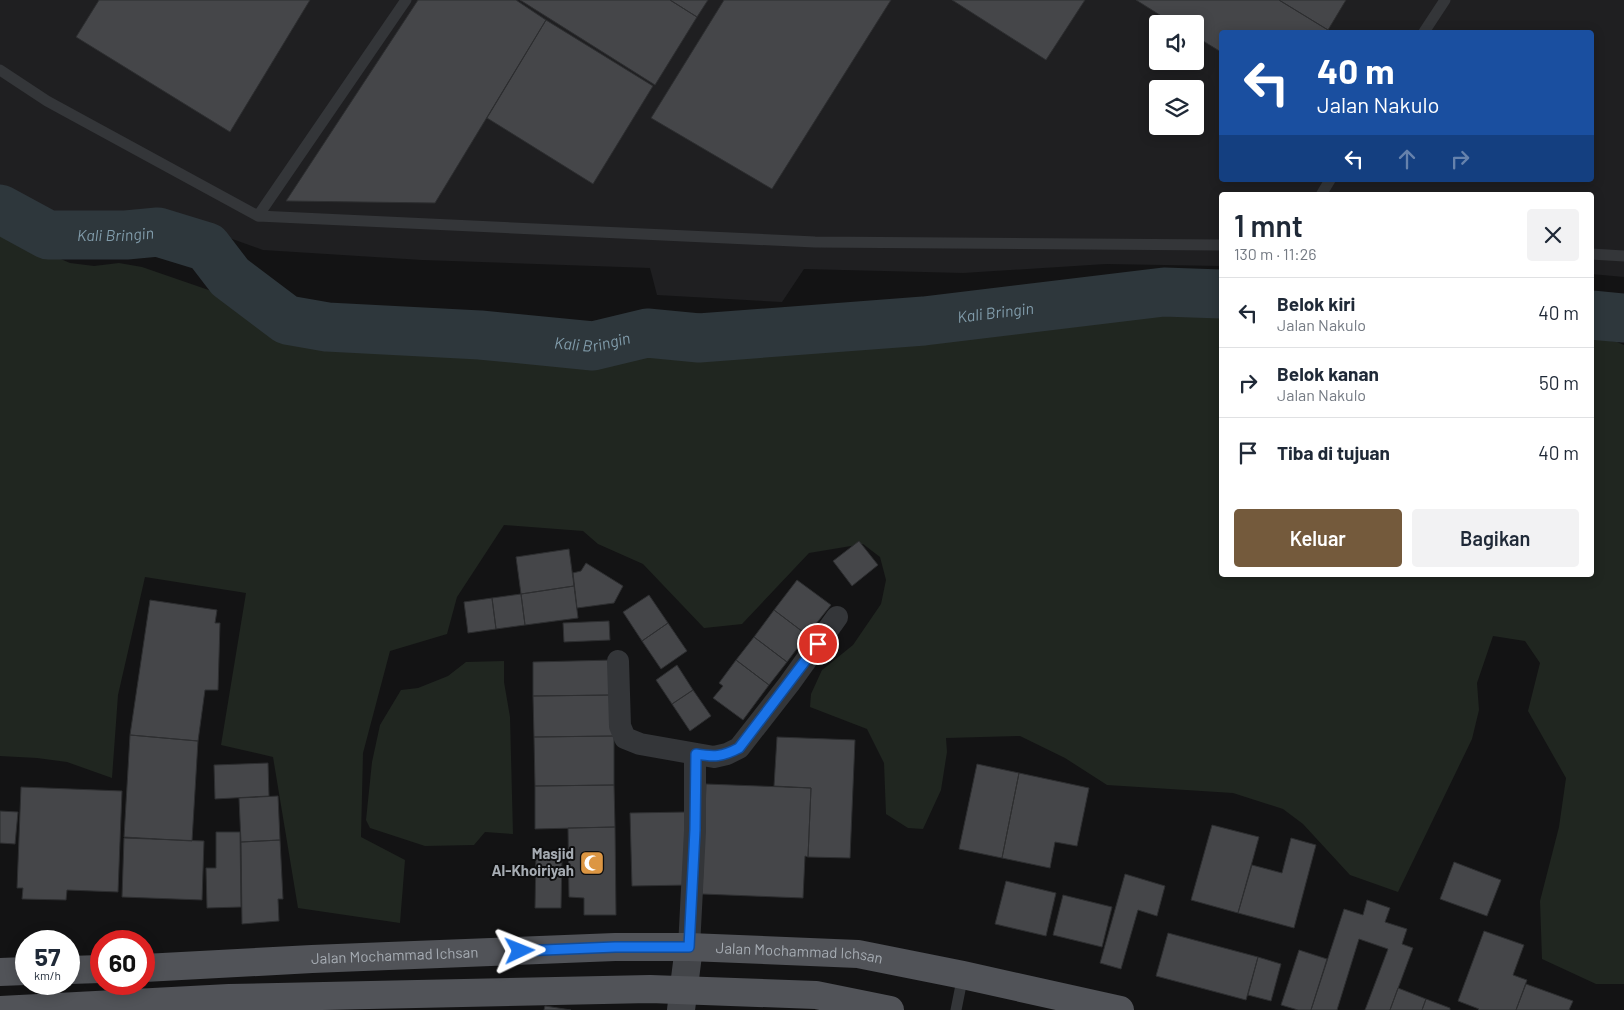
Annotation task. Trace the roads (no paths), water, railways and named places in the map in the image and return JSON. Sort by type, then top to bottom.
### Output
[{"type":"main road","name":"Jalan Mochammad Ichsan","points":[[155,967],[615,947],[689,947],[858,954],[1120,1010]]},
{"type":"main road","points":[[0,972],[15,971]]},
{"type":"main road","points":[[0,1010],[229,998],[650,989],[682,1000],[816,995],[890,1010]]},
{"type":"street","points":[[618,661],[620,726],[625,738],[640,744],[714,757],[727,754],[739,748],[837,617]]},
{"type":"street","points":[[682,1000],[689,947],[695,830],[696,754]]},
{"type":"lane","points":[[258,216],[406,0]]},
{"type":"lane","points":[[1425,30],[1444,0]]},
{"type":"lane","points":[[0,70],[47,101],[258,216],[815,242],[1219,246]]},
{"type":"lane","points":[[1594,254],[1624,256]]},
{"type":"lane","points":[[956,1010],[963,975]]},
{"type":"waterway","name":"Kali Bringin","points":[[0,209],[48,235],[126,235],[158,232],[207,247],[230,277],[287,320],[327,327],[480,335],[593,346],[647,333],[699,338],[924,321],[1164,292],[1219,294]]},
{"type":"waterway","name":"Kali Bringin","points":[[1594,315],[1624,318]]},
{"type":"place","name":"Masjid Al-Khoiriyah","points":[[592,863]]}]
